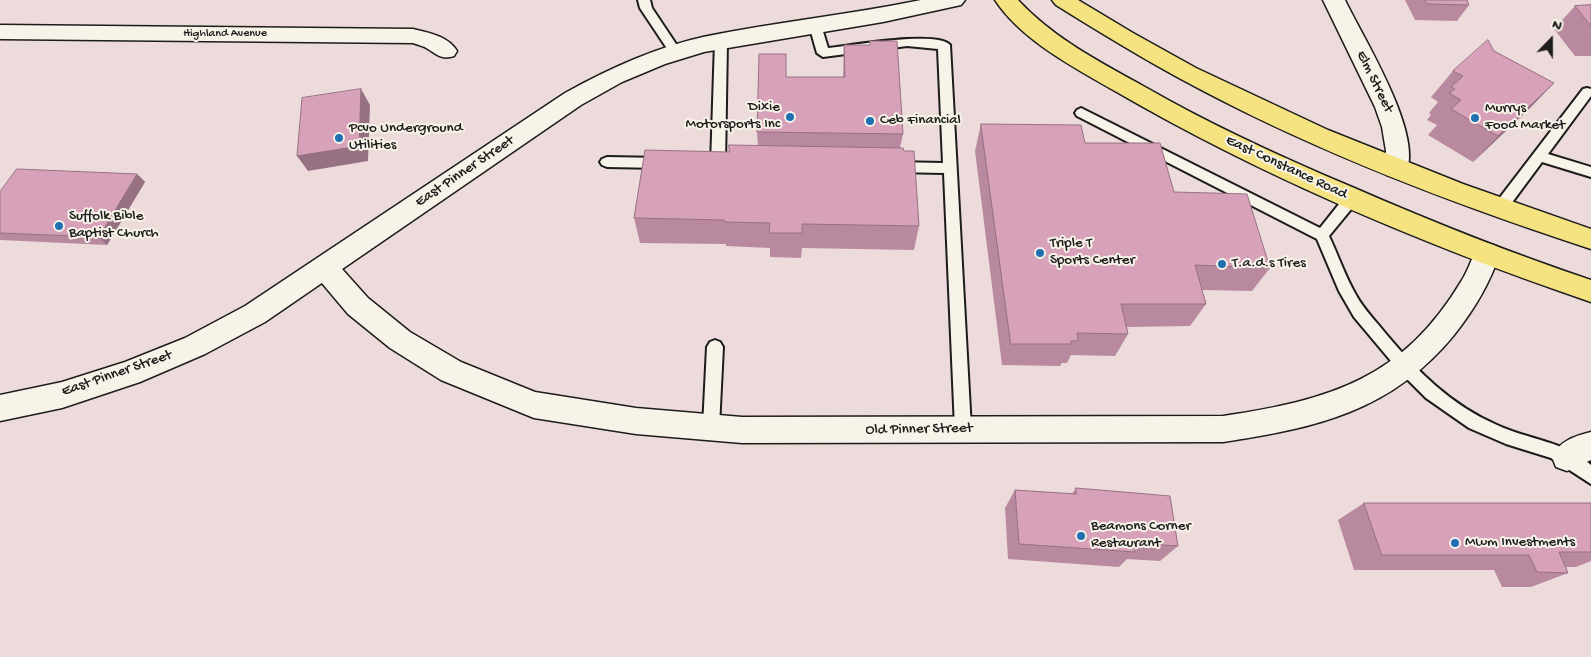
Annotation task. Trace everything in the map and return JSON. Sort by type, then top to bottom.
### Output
[{"type":"main road","name":"East Constance Road","points":[[1006,0],[1036,30],[1086,64],[1149,101],[1278,166],[1487,254],[1591,291]]},
{"type":"main road","points":[[1063,0],[1110,31],[1192,76],[1276,118],[1396,169],[1500,208],[1591,239]]},
{"type":"street","name":"East Pinner Street","points":[[0,408],[62,395],[121,376],[195,346],[277,300],[573,99],[614,76],[676,53],[722,42],[883,15],[954,0]]},
{"type":"street","name":"Elm Street","points":[[1334,0],[1387,107],[1394,126],[1398,151],[1396,169]]},
{"type":"street","name":"Highland Avenue","points":[[0,32],[413,36],[434,42],[446,51]]},
{"type":"street","name":"Old Pinner Street","points":[[325,268],[358,306],[400,340],[451,371],[534,405],[636,421],[771,430],[1223,429],[1280,421],[1333,406],[1380,385],[1405,368],[1434,341],[1468,296],[1487,254]]},
{"type":"lane","points":[[644,0],[646,8],[676,53]]},
{"type":"lane","points":[[815,25],[823,53],[907,42],[944,45],[963,429]]},
{"type":"lane","points":[[718,164],[722,42]]},
{"type":"lane","points":[[1500,208],[1587,92]]},
{"type":"lane","points":[[1080,113],[1322,235],[1356,308],[1405,368],[1425,389],[1448,407],[1474,423],[1503,436],[1548,448],[1579,451],[1591,476]]},
{"type":"lane","points":[[1538,156],[1591,172]]},
{"type":"lane","points":[[608,162],[672,164]]},
{"type":"lane","points":[[883,167],[950,168]]},
{"type":"lane","points":[[1322,235],[1352,198]]},
{"type":"lane","points":[[711,427],[716,347]]},
{"type":"building","points":[[1425,0],[1467,0],[1469,5],[1427,4]]},
{"type":"building","points":[[1591,5],[1591,26],[1575,6]]},
{"type":"building","points":[[1488,40],[1494,51],[1554,83],[1498,136],[1451,109],[1461,100],[1449,93],[1455,89],[1451,87],[1463,76],[1453,71]]},
{"type":"building","points":[[870,41],[897,41],[903,134],[757,132],[759,54],[786,54],[786,77],[845,77],[844,45],[870,45]]},
{"type":"building","points":[[361,89],[359,146],[297,156],[302,98]]},
{"type":"building","points":[[981,124],[1081,125],[1085,143],[1160,143],[1174,192],[1247,194],[1270,268],[1195,265],[1206,304],[1121,304],[1128,334],[1077,333],[1078,341],[1071,341],[1071,344],[1011,344]]},
{"type":"building","points":[[729,145],[903,148],[904,151],[914,151],[919,226],[802,224],[802,233],[769,233],[770,223],[634,218],[645,150],[729,152]]},
{"type":"building","name":"Suffolk Bible Baptist Church","points":[[17,169],[137,174],[99,237],[0,233],[0,192]]},
{"type":"building","points":[[1076,488],[1170,496],[1178,546],[1133,543],[1135,552],[1019,544],[1015,490],[1076,494]]},
{"type":"building","points":[[1364,503],[1591,503],[1591,552],[1559,552],[1568,573],[1537,572],[1529,555],[1382,555]]},
{"type":"place","name":"Dixie Motorsports Inc","points":[[790,117]]},
{"type":"place","name":"Murrys Food Market","points":[[1475,118]]},
{"type":"place","name":"Ceb Financial","points":[[870,121]]},
{"type":"place","name":"Pcvo Underground Utilities","points":[[339,138]]},
{"type":"place","name":"Suffolk Bible Baptist Church","points":[[59,226]]},
{"type":"place","name":"Triple T Sports Center","points":[[1040,253]]},
{"type":"place","name":"T.a.d.s Tires","points":[[1222,264]]},
{"type":"place","name":"Beamons Corner Restaurant","points":[[1081,536]]},
{"type":"place","name":"Mwm Investments","points":[[1455,543]]}]
